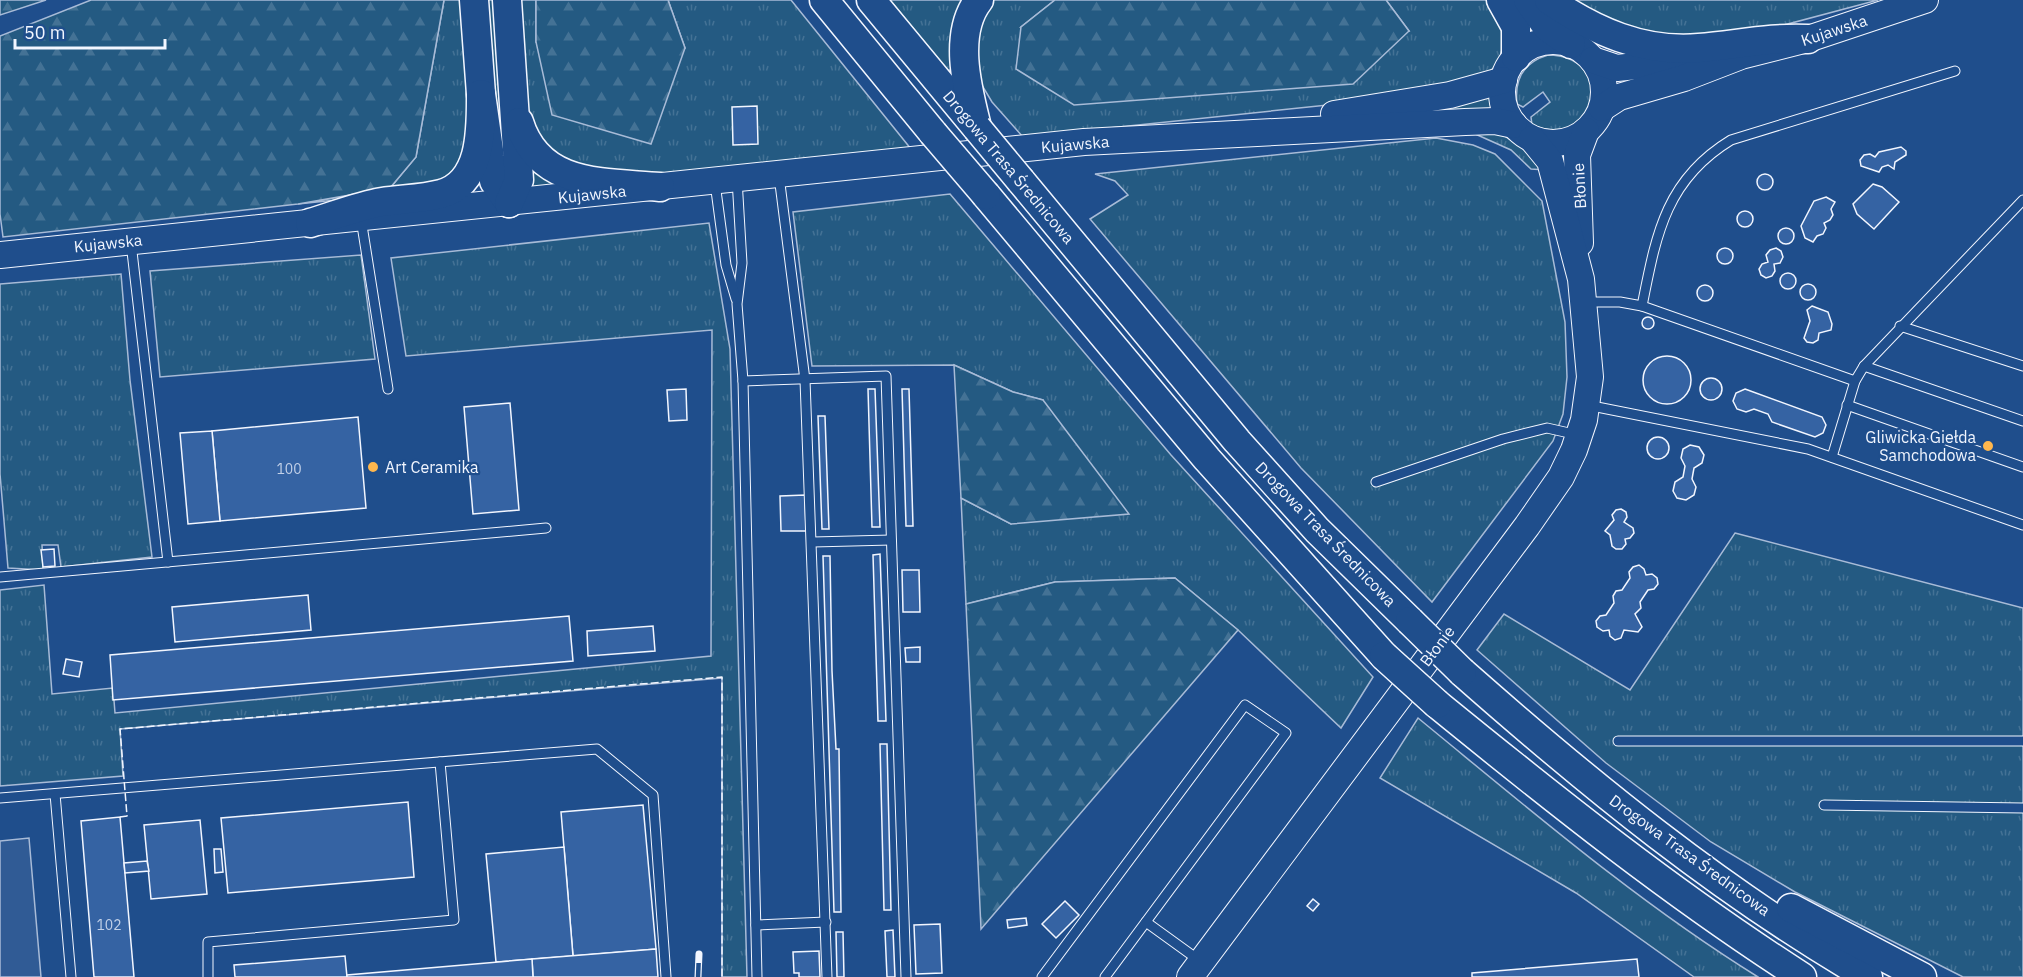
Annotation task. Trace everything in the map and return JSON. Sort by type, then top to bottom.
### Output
[{"type":"main road","points":[[474,0],[481,94],[494,181],[509,203]]},
{"type":"main road","points":[[507,0],[519,180],[509,203]]},
{"type":"main road","name":"Drogowa Trasa Średnicowa","points":[[871,0],[1237,441],[1317,530],[1462,672],[1526,729],[1643,824],[1746,900],[1868,977]]},
{"type":"main road","points":[[977,128],[969,93],[965,51],[971,17],[979,0]]},
{"type":"main road","points":[[1501,0],[1516,27],[1510,69]]},
{"type":"main road","points":[[1528,0],[1547,27],[1582,52]]},
{"type":"main road","points":[[1549,0],[1599,31],[1659,48],[1699,48],[1755,40],[1808,39]]},
{"type":"main road","points":[[825,2],[1196,445],[1384,656],[1437,704],[1597,834],[1725,928],[1802,977]]},
{"type":"main road","points":[[512,93],[528,143],[541,160],[564,175],[660,187]]},
{"type":"main road","points":[[310,223],[378,203],[444,194],[461,181],[473,165],[480,146],[481,94]]},
{"type":"main road","points":[[1643,824],[1846,939],[1922,977]]},
{"type":"street","name":"Kujawska","points":[[1602,108],[1619,97],[1741,56],[1808,39],[1926,0]]},
{"type":"street","points":[[1552,41],[1582,52],[1603,78],[1605,95],[1602,108],[1586,131],[1562,143],[1523,132],[1503,104],[1510,69],[1538,44],[1552,41]]},
{"type":"street","name":"Kujawska","points":[[1582,52],[1617,68],[1741,56]]},
{"type":"street","name":"Kujawska","points":[[1183,135],[1450,95],[1510,69]]},
{"type":"street","name":"Kujawska","points":[[0,255],[779,176],[1084,142],[1183,135],[1495,121],[1523,132]]},
{"type":"street","name":"Błonie","points":[[1196,969],[1551,492],[1579,435],[1587,405],[1590,376],[1582,290],[1577,155],[1586,131]]},
{"type":"street","name":"Błonie","points":[[1523,132],[1550,161],[1582,290]]},
{"type":"lane","points":[[1642,306],[1655,244],[1676,193],[1691,171],[1711,153],[1731,140],[1955,71]]},
{"type":"lane","points":[[779,176],[805,381],[813,542],[827,977]]},
{"type":"lane","points":[[725,180],[742,263],[737,304]]},
{"type":"lane","points":[[725,180],[726,265],[737,304],[743,381],[757,977]]},
{"type":"lane","points":[[1832,457],[1855,381],[1864,366],[2023,200]]},
{"type":"lane","points":[[362,219],[388,389]]},
{"type":"lane","points":[[131,240],[168,562]]},
{"type":"lane","points":[[1582,290],[1610,302],[1642,306],[1855,381]]},
{"type":"lane","points":[[1900,326],[2023,366]]},
{"type":"lane","points":[[1864,366],[2023,421]]},
{"type":"lane","points":[[743,381],[805,381],[886,376],[906,977]]},
{"type":"lane","points":[[1587,405],[1791,444],[2023,525]]},
{"type":"lane","points":[[1847,405],[2023,467]]},
{"type":"lane","points":[[1376,482],[1503,439],[1547,428],[1579,435]]},
{"type":"lane","points":[[0,577],[546,528]]},
{"type":"lane","points":[[813,542],[891,540]]},
{"type":"lane","points":[[1042,977],[1245,705],[1286,733],[1105,977]]},
{"type":"lane","points":[[1618,741],[2023,741]]},
{"type":"lane","points":[[0,798],[597,749],[653,795],[666,977]]},
{"type":"lane","points":[[208,977],[208,942],[454,920],[440,762]]},
{"type":"lane","points":[[55,794],[71,977]]},
{"type":"lane","points":[[1824,805],[2023,808]]},
{"type":"lane","points":[[756,925],[826,922]]},
{"type":"lane","points":[[1146,922],[1196,969]]},
{"type":"green space","points":[[0,0],[46,0],[0,15]]},
{"type":"green space","points":[[91,0],[444,0],[416,157],[390,188],[298,204],[3,237],[0,214],[0,36]]},
{"type":"green space","points":[[444,0],[462,0],[471,156],[439,189],[298,204],[390,188],[416,157]]},
{"type":"green space","points":[[483,0],[495,0],[507,193]]},
{"type":"green space","points":[[513,0],[536,0],[536,42],[685,48],[668,0],[791,0],[911,149],[693,173],[610,173],[553,159],[527,122]]},
{"type":"green space","points":[[536,0],[668,0],[685,48],[651,144],[552,115],[536,42]]},
{"type":"green space","points":[[890,0],[964,0],[954,68],[948,71]]},
{"type":"green space","points":[[994,0],[1055,0],[1021,27],[1409,31],[1386,0],[1488,0],[1501,26],[1503,46],[1498,64],[1483,77],[1376,100],[1023,137],[992,102],[980,82],[975,33],[986,8]]},
{"type":"green space","points":[[1055,0],[1386,0],[1409,31],[1353,84],[1074,105],[1016,69],[1021,27]]},
{"type":"green space","points":[[1565,0],[1878,0],[1769,29],[1652,39]]},
{"type":"green space","points":[[1548,55],[1570,59],[1584,70],[1591,85],[1591,100],[1584,115],[1572,126],[1554,130],[1532,125],[1531,117],[1550,102],[1543,92],[1523,107],[1517,104],[1516,95],[1522,72],[1533,62]]},
{"type":"green space","points":[[1491,94],[1495,115],[1373,114]]},
{"type":"green space","points":[[1497,131],[1536,157],[1545,170],[1531,169],[1511,150],[1473,133]]},
{"type":"green space","points":[[1436,138],[1473,145],[1495,154],[1542,201],[1565,322],[1567,377],[1563,414],[1553,441],[1432,602],[1301,468],[1090,219],[1128,195],[1115,181],[1095,174]]},
{"type":"green space","points":[[529,163],[563,186],[527,189]]},
{"type":"green space","points":[[950,194],[1171,455],[1373,677],[1341,728],[1238,630],[1175,578],[1055,582],[966,604],[961,498],[1011,524],[1043,400],[1013,392],[954,365],[812,366],[793,212]]},
{"type":"green space","points":[[709,223],[730,349],[747,977],[722,977],[722,678],[120,729],[123,776],[0,786],[0,590],[44,585],[52,694],[113,688],[115,713],[711,656],[712,330],[406,356],[391,258]]},
{"type":"green space","points":[[361,255],[375,359],[160,377],[150,271]]},
{"type":"green space","points":[[121,274],[130,380],[152,557],[61,567],[58,545],[42,545],[43,570],[8,568],[0,474],[0,284]]},
{"type":"green space","points":[[954,365],[1013,392],[1043,400],[1129,514],[1011,524],[961,498]]},
{"type":"green space","points":[[1735,533],[2023,608],[2023,977],[1963,977],[1795,892],[1711,842],[1606,763],[1477,650],[1504,614],[1630,690]]},
{"type":"green space","points":[[1175,578],[1238,630],[981,929],[966,604],[1055,582]]},
{"type":"green space","points":[[1418,718],[1626,886],[1669,918],[1758,977],[1694,977],[1576,893],[1380,778]]},
{"type":"shaded area","points":[[29,838],[41,977],[0,977],[0,841]]},
{"type":"building","points":[[757,106],[758,144],[733,145],[732,107]]},
{"type":"building","points":[[1901,147],[1906,151],[1906,155],[1895,162],[1894,169],[1888,165],[1882,167],[1879,172],[1861,166],[1860,160],[1864,155],[1870,154],[1875,157],[1879,152]]},
{"type":"building","points":[[1765,174],[1771,176],[1773,182],[1771,188],[1765,190],[1759,188],[1757,182],[1759,176]]},
{"type":"building","points":[[1873,184],[1882,187],[1899,202],[1874,229],[1857,214],[1853,204]]},
{"type":"building","points":[[1826,197],[1835,202],[1831,209],[1833,215],[1824,223],[1826,228],[1823,234],[1817,236],[1813,242],[1805,238],[1801,226],[1814,201]]},
{"type":"building","points":[[1745,211],[1751,213],[1753,219],[1751,225],[1745,227],[1739,225],[1737,219],[1739,213]]},
{"type":"building","points":[[1786,228],[1792,230],[1794,236],[1792,242],[1786,244],[1780,242],[1778,236],[1780,230]]},
{"type":"building","points":[[1725,248],[1731,250],[1733,256],[1731,262],[1725,264],[1719,262],[1717,256],[1719,250]]},
{"type":"building","points":[[1776,248],[1781,251],[1783,257],[1780,263],[1774,264],[1775,271],[1772,276],[1766,278],[1761,275],[1759,269],[1762,264],[1768,262],[1766,255],[1770,250]]},
{"type":"building","points":[[1788,273],[1794,275],[1796,281],[1794,287],[1788,289],[1782,287],[1780,281],[1782,275]]},
{"type":"building","points":[[1808,284],[1816,292],[1808,300],[1800,292]]},
{"type":"building","points":[[1705,285],[1711,287],[1713,293],[1711,299],[1705,301],[1699,299],[1697,293],[1699,287]]},
{"type":"building","points":[[1812,306],[1828,312],[1832,324],[1831,330],[1819,333],[1818,340],[1813,343],[1807,342],[1804,338],[1810,321],[1807,310]]},
{"type":"building","points":[[1648,317],[1654,323],[1648,329],[1642,323]]},
{"type":"building","points":[[1662,356],[1672,356],[1687,366],[1691,380],[1690,389],[1681,400],[1672,404],[1662,404],[1647,394],[1643,385],[1643,375],[1653,360]]},
{"type":"building","points":[[1711,378],[1719,381],[1722,389],[1719,397],[1711,400],[1703,397],[1700,389],[1703,381]]},
{"type":"building","points":[[686,389],[687,420],[669,421],[667,390]]},
{"type":"building","points":[[868,389],[875,389],[880,527],[872,527]]},
{"type":"building","points":[[902,389],[909,389],[913,526],[906,526]]},
{"type":"building","points":[[1745,389],[1822,417],[1826,425],[1823,433],[1815,437],[1772,422],[1768,414],[1754,409],[1746,412],[1737,409],[1733,401],[1736,393]]},
{"type":"building","points":[[510,403],[519,510],[473,514],[464,407]]},
{"type":"building","points":[[818,416],[825,416],[829,529],[822,529]]},
{"type":"building","points":[[358,417],[366,508],[220,521],[212,431]]},
{"type":"building","points":[[212,431],[220,521],[188,524],[180,433]]},
{"type":"building","points":[[1658,437],[1666,440],[1669,448],[1666,456],[1658,459],[1650,456],[1647,448],[1650,440]]},
{"type":"building","points":[[1690,445],[1699,447],[1704,455],[1702,463],[1694,468],[1692,479],[1696,487],[1694,495],[1686,500],[1677,498],[1673,491],[1675,482],[1683,477],[1685,466],[1681,458],[1683,449]]},
{"type":"building","points":[[805,495],[806,531],[781,531],[780,496]]},
{"type":"building","points":[[1621,509],[1626,512],[1627,517],[1624,522],[1633,528],[1634,533],[1630,538],[1625,539],[1626,544],[1622,549],[1616,549],[1612,546],[1610,535],[1605,531],[1614,520],[1612,515],[1616,510]]},
{"type":"building","points":[[54,549],[55,566],[43,567],[41,550]]},
{"type":"building","points":[[880,554],[886,721],[878,721],[873,555]]},
{"type":"building","points":[[823,556],[830,556],[832,671],[836,749],[839,749],[841,912],[834,912]]},
{"type":"building","points":[[1639,565],[1644,569],[1646,575],[1652,574],[1657,578],[1658,584],[1654,589],[1648,590],[1640,602],[1641,608],[1635,614],[1642,627],[1638,632],[1624,630],[1621,638],[1615,640],[1610,636],[1609,630],[1603,631],[1597,627],[1596,621],[1600,616],[1606,615],[1614,603],[1613,596],[1616,591],[1622,590],[1630,578],[1629,572],[1633,567]]},
{"type":"building","points":[[902,570],[919,570],[920,612],[903,612]]},
{"type":"building","points":[[308,595],[311,630],[175,642],[172,607]]},
{"type":"building","points":[[569,616],[573,661],[113,700],[110,655]]},
{"type":"building","points":[[653,626],[655,651],[588,656],[587,631]]},
{"type":"building","points":[[920,647],[920,662],[906,662],[905,648]]},
{"type":"building","points":[[66,659],[82,662],[79,677],[63,674]]},
{"type":"building","points":[[880,744],[887,744],[891,910],[884,910]]},
{"type":"building","points":[[408,802],[414,877],[228,893],[221,818]]},
{"type":"building","points":[[643,805],[656,949],[573,956],[561,812]]},
{"type":"building","points":[[120,817],[134,977],[94,977],[81,821]]},
{"type":"building","points":[[200,820],[207,894],[151,899],[144,825]]},
{"type":"building","points":[[564,847],[573,956],[496,962],[486,854]]},
{"type":"building","points":[[214,849],[221,849],[223,872],[215,873]]},
{"type":"building","points":[[147,861],[149,871],[125,873],[124,863]]},
{"type":"building","points":[[1313,899],[1319,904],[1313,911],[1307,906]]},
{"type":"building","points":[[1065,901],[1079,915],[1056,938],[1042,924]]},
{"type":"building","points":[[1026,918],[1027,925],[1008,928],[1007,920]]},
{"type":"building","points":[[940,924],[942,973],[916,974],[914,925]]},
{"type":"building","points":[[893,930],[895,977],[887,977],[885,931]]},
{"type":"building","points":[[836,932],[843,932],[844,977],[837,977]]},
{"type":"building","points":[[656,949],[658,977],[533,977],[532,959]]},
{"type":"building","points":[[819,951],[820,977],[799,977],[799,973],[794,973],[793,952]]},
{"type":"building","points":[[345,956],[347,977],[235,977],[234,965]]},
{"type":"building","points":[[532,959],[533,977],[347,977],[347,975]]},
{"type":"building","points":[[1637,959],[1639,977],[1472,977],[1472,973]]},
{"type":"railway","points":[[698,977],[699,954]]},
{"type":"fence","points":[[120,817],[127,816],[120,729],[722,677],[722,977]]},
{"type":"place","name":"Gliwicka Giełda Samchodowa","points":[[1988,446]]},
{"type":"place","name":"Art Ceramika","points":[[373,467]]}]
